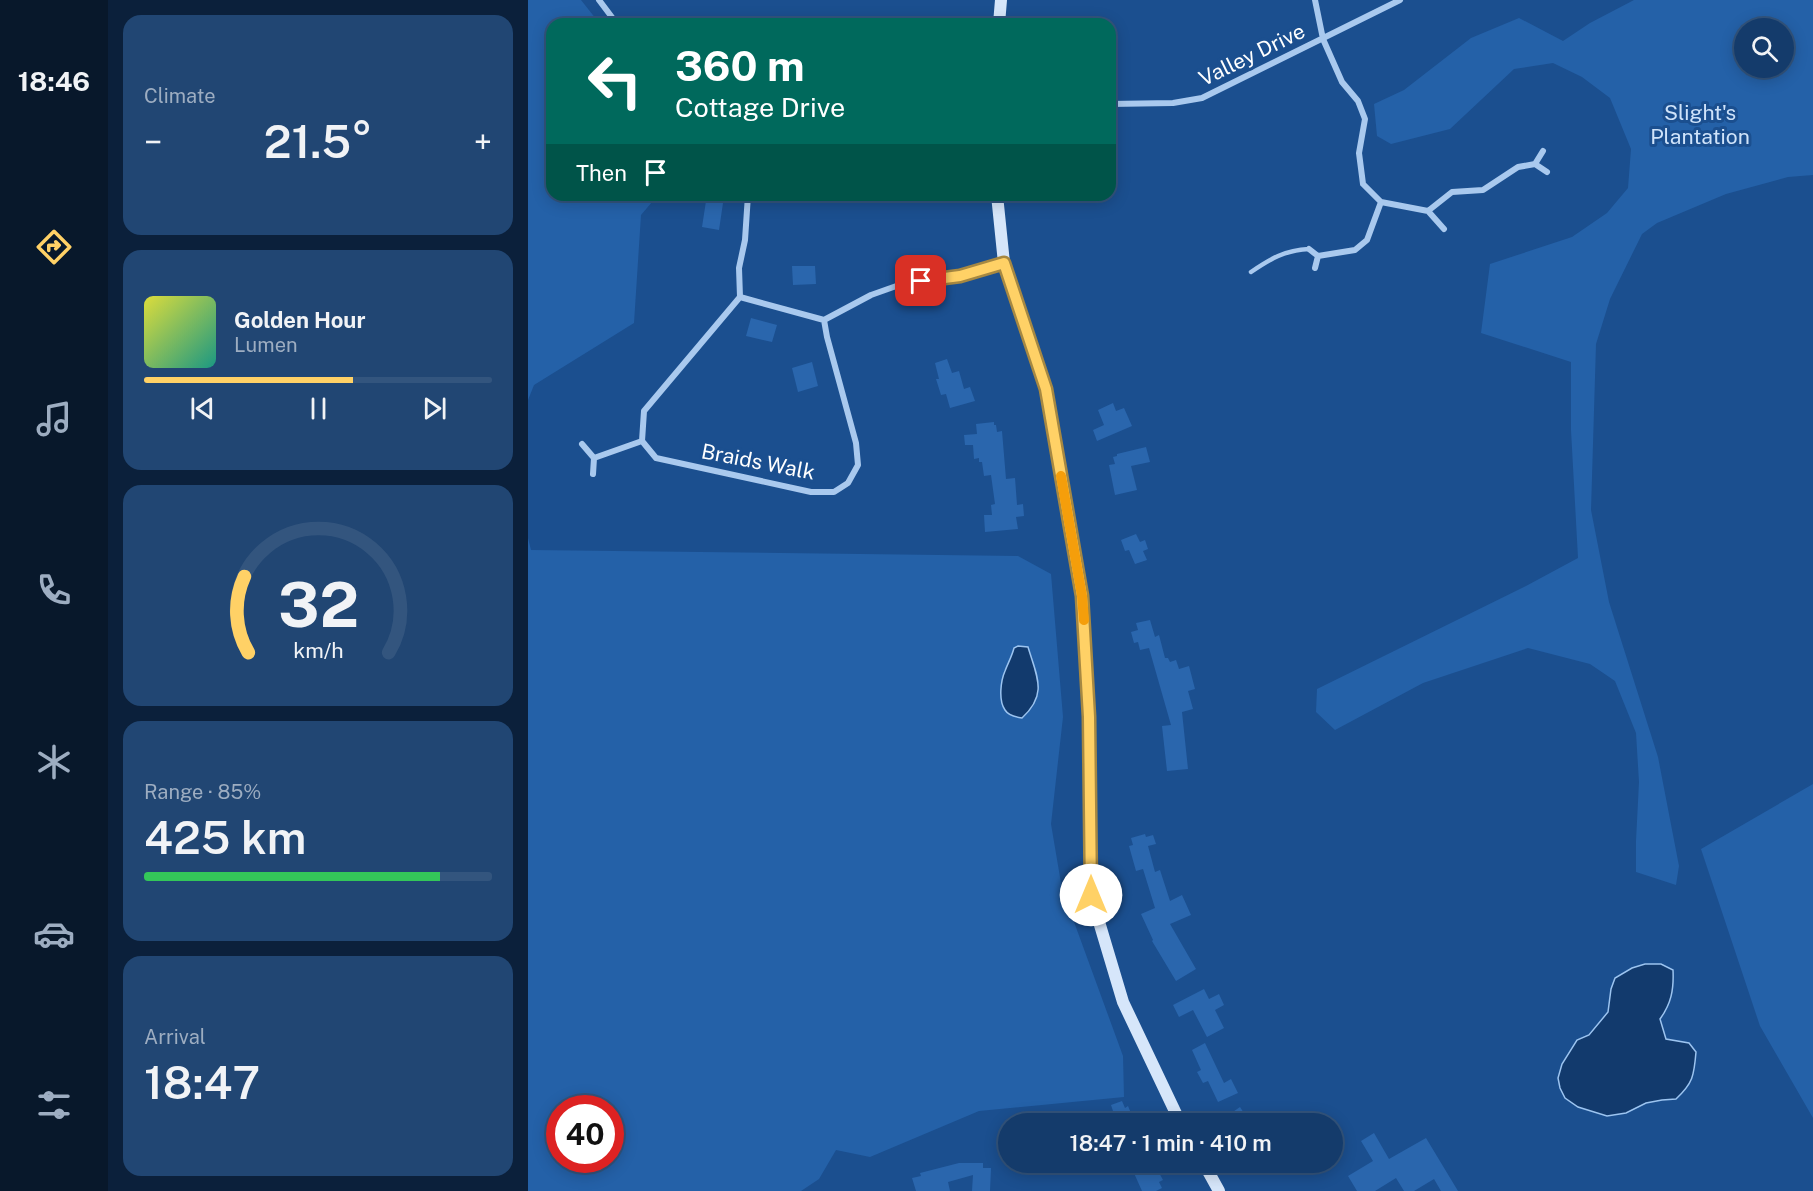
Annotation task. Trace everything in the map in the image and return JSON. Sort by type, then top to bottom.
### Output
[{"type":"street","points":[[598,0],[612,18]]},
{"type":"street","points":[[1000,18],[1001,0]]},
{"type":"street","points":[[1315,0],[1323,39],[1342,82],[1358,101],[1365,120],[1359,153],[1363,184],[1381,202],[1428,211],[1444,229]]},
{"type":"street","name":"Valley Drive","points":[[1116,104],[1173,103],[1202,98],[1400,0]]},
{"type":"street","points":[[1535,164],[1543,151]]},
{"type":"street","points":[[1428,211],[1452,192],[1483,190],[1518,167],[1535,164],[1546,172]]},
{"type":"street","points":[[594,458],[642,441],[644,411],[740,297],[739,268],[745,240],[748,201]]},
{"type":"street","points":[[998,201],[1004,263],[1046,389],[1082,596],[1089,717],[1091,895],[1123,1002],[1176,1113]]},
{"type":"street","points":[[1309,249],[1318,256],[1355,250],[1367,240],[1381,202]]},
{"type":"street","points":[[1315,268],[1318,256]]},
{"type":"street","points":[[740,297],[824,320],[871,295],[902,284],[960,276],[1004,263]]},
{"type":"street","name":"Braids Walk","points":[[642,441],[656,458],[811,492],[834,492],[848,483],[858,465],[856,443],[826,337],[824,320]]},
{"type":"street","points":[[582,444],[594,458],[593,474]]},
{"type":"street","points":[[1209,1173],[1219,1191]]},
{"type":"lane","points":[[1251,272],[1284,252],[1309,249]]},
{"type":"green space","points":[[528,0],[581,0],[595,18],[546,18],[546,201],[653,201],[641,215],[634,323],[534,385],[528,400]]},
{"type":"green space","name":"Slight's Plantation","points":[[1634,0],[1813,0],[1813,175],[1788,177],[1726,194],[1657,223],[1642,234],[1610,299],[1596,344],[1591,510],[1609,602],[1658,757],[1679,866],[1676,885],[1636,872],[1639,782],[1636,733],[1615,681],[1590,664],[1528,648],[1423,683],[1335,730],[1316,712],[1317,689],[1578,558],[1571,430],[1571,362],[1481,333],[1490,264],[1572,237],[1607,213],[1628,188],[1631,149],[1610,98],[1582,77],[1553,63],[1514,69],[1450,129],[1391,144],[1377,136],[1374,104],[1404,90],[1471,38],[1519,18],[1563,41],[1590,23]]},
{"type":"green space","points":[[528,538],[531,550],[1018,556],[1051,574],[1063,717],[1051,824],[1062,889],[1123,1056],[1124,1097],[979,1111],[870,1157],[836,1150],[819,1179],[801,1191],[528,1191]]},
{"type":"green space","points":[[1813,784],[1813,1118],[1760,1026],[1701,849]]},
{"type":"shaded area","points":[[1028,647],[1038,685],[1035,701],[1022,718],[1006,712],[1001,696],[1004,675],[1014,648]]},
{"type":"shaded area","points":[[1645,964],[1661,964],[1673,970],[1671,996],[1660,1019],[1666,1039],[1689,1043],[1696,1052],[1692,1079],[1676,1099],[1646,1103],[1626,1113],[1607,1116],[1578,1107],[1565,1098],[1560,1088],[1558,1078],[1562,1064],[1577,1040],[1589,1035],[1608,1012],[1615,978],[1632,968]]},
{"type":"building","points":[[706,201],[723,203],[719,230],[702,227]]},
{"type":"building","points":[[792,266],[815,266],[816,284],[793,285]]},
{"type":"building","points":[[751,318],[777,325],[772,342],[746,336]]},
{"type":"building","points":[[947,359],[952,373],[959,371],[964,389],[970,387],[975,401],[950,408],[946,394],[941,395],[936,379],[939,379],[935,363]]},
{"type":"building","points":[[812,362],[818,386],[798,392],[792,368]]},
{"type":"building","points":[[1113,403],[1116,411],[1124,408],[1132,426],[1097,441],[1093,430],[1104,425],[1098,410]]},
{"type":"building","points":[[994,422],[997,432],[1002,431],[1006,479],[1015,478],[1017,505],[1023,504],[1024,516],[1016,517],[1018,529],[985,532],[984,515],[992,515],[991,505],[995,504],[991,475],[984,476],[982,462],[979,462],[979,458],[974,459],[973,445],[965,445],[964,435],[977,434],[976,424]]},
{"type":"building","points":[[1146,447],[1150,462],[1131,466],[1137,490],[1115,495],[1109,465],[1115,464],[1113,457]]},
{"type":"building","points":[[1136,534],[1140,542],[1145,540],[1148,549],[1143,551],[1147,560],[1135,564],[1129,550],[1125,551],[1121,540]]},
{"type":"building","points":[[1150,620],[1155,637],[1159,635],[1165,658],[1168,658],[1170,662],[1176,660],[1179,669],[1189,666],[1195,689],[1188,691],[1193,709],[1182,712],[1188,769],[1167,771],[1162,726],[1171,725],[1149,648],[1140,650],[1138,642],[1134,643],[1131,632],[1138,630],[1136,623]]},
{"type":"building","points":[[1145,834],[1146,837],[1153,835],[1156,844],[1148,846],[1155,872],[1160,870],[1170,901],[1182,895],[1191,915],[1170,924],[1196,969],[1176,981],[1152,941],[1141,914],[1155,908],[1143,869],[1136,871],[1129,846],[1133,845],[1131,838]]},
{"type":"building","points":[[1204,989],[1209,999],[1219,994],[1224,1005],[1215,1010],[1224,1028],[1207,1037],[1193,1010],[1179,1017],[1173,1005]]},
{"type":"building","points":[[1205,1043],[1224,1083],[1231,1079],[1238,1093],[1218,1102],[1208,1081],[1203,1083],[1197,1072],[1201,1070],[1192,1050]]},
{"type":"building","points":[[1122,1101],[1125,1108],[1128,1106],[1131,1113],[1107,1113],[1113,1111],[1111,1105]]},
{"type":"building","points":[[1240,1107],[1244,1113],[1231,1113]]},
{"type":"building","points":[[1374,1133],[1389,1159],[1426,1138],[1458,1191],[1441,1191],[1434,1179],[1414,1191],[1404,1191],[1396,1178],[1375,1191],[1357,1191],[1348,1176],[1373,1161],[1361,1141]]},
{"type":"building","points":[[959,1163],[983,1163],[983,1168],[991,1168],[990,1191],[972,1191],[973,1175],[948,1182],[950,1191],[916,1191],[912,1178],[921,1176],[920,1173]]},
{"type":"building","points":[[1134,1173],[1159,1173],[1163,1180],[1159,1182],[1162,1188],[1156,1191],[1142,1191]]},
{"type":"slow traffic","points":[[1061,476],[1082,596],[1084,620]]},
{"type":"route","points":[[921,281],[960,276],[1004,263],[1046,389],[1082,596],[1089,717],[1091,895]]}]
